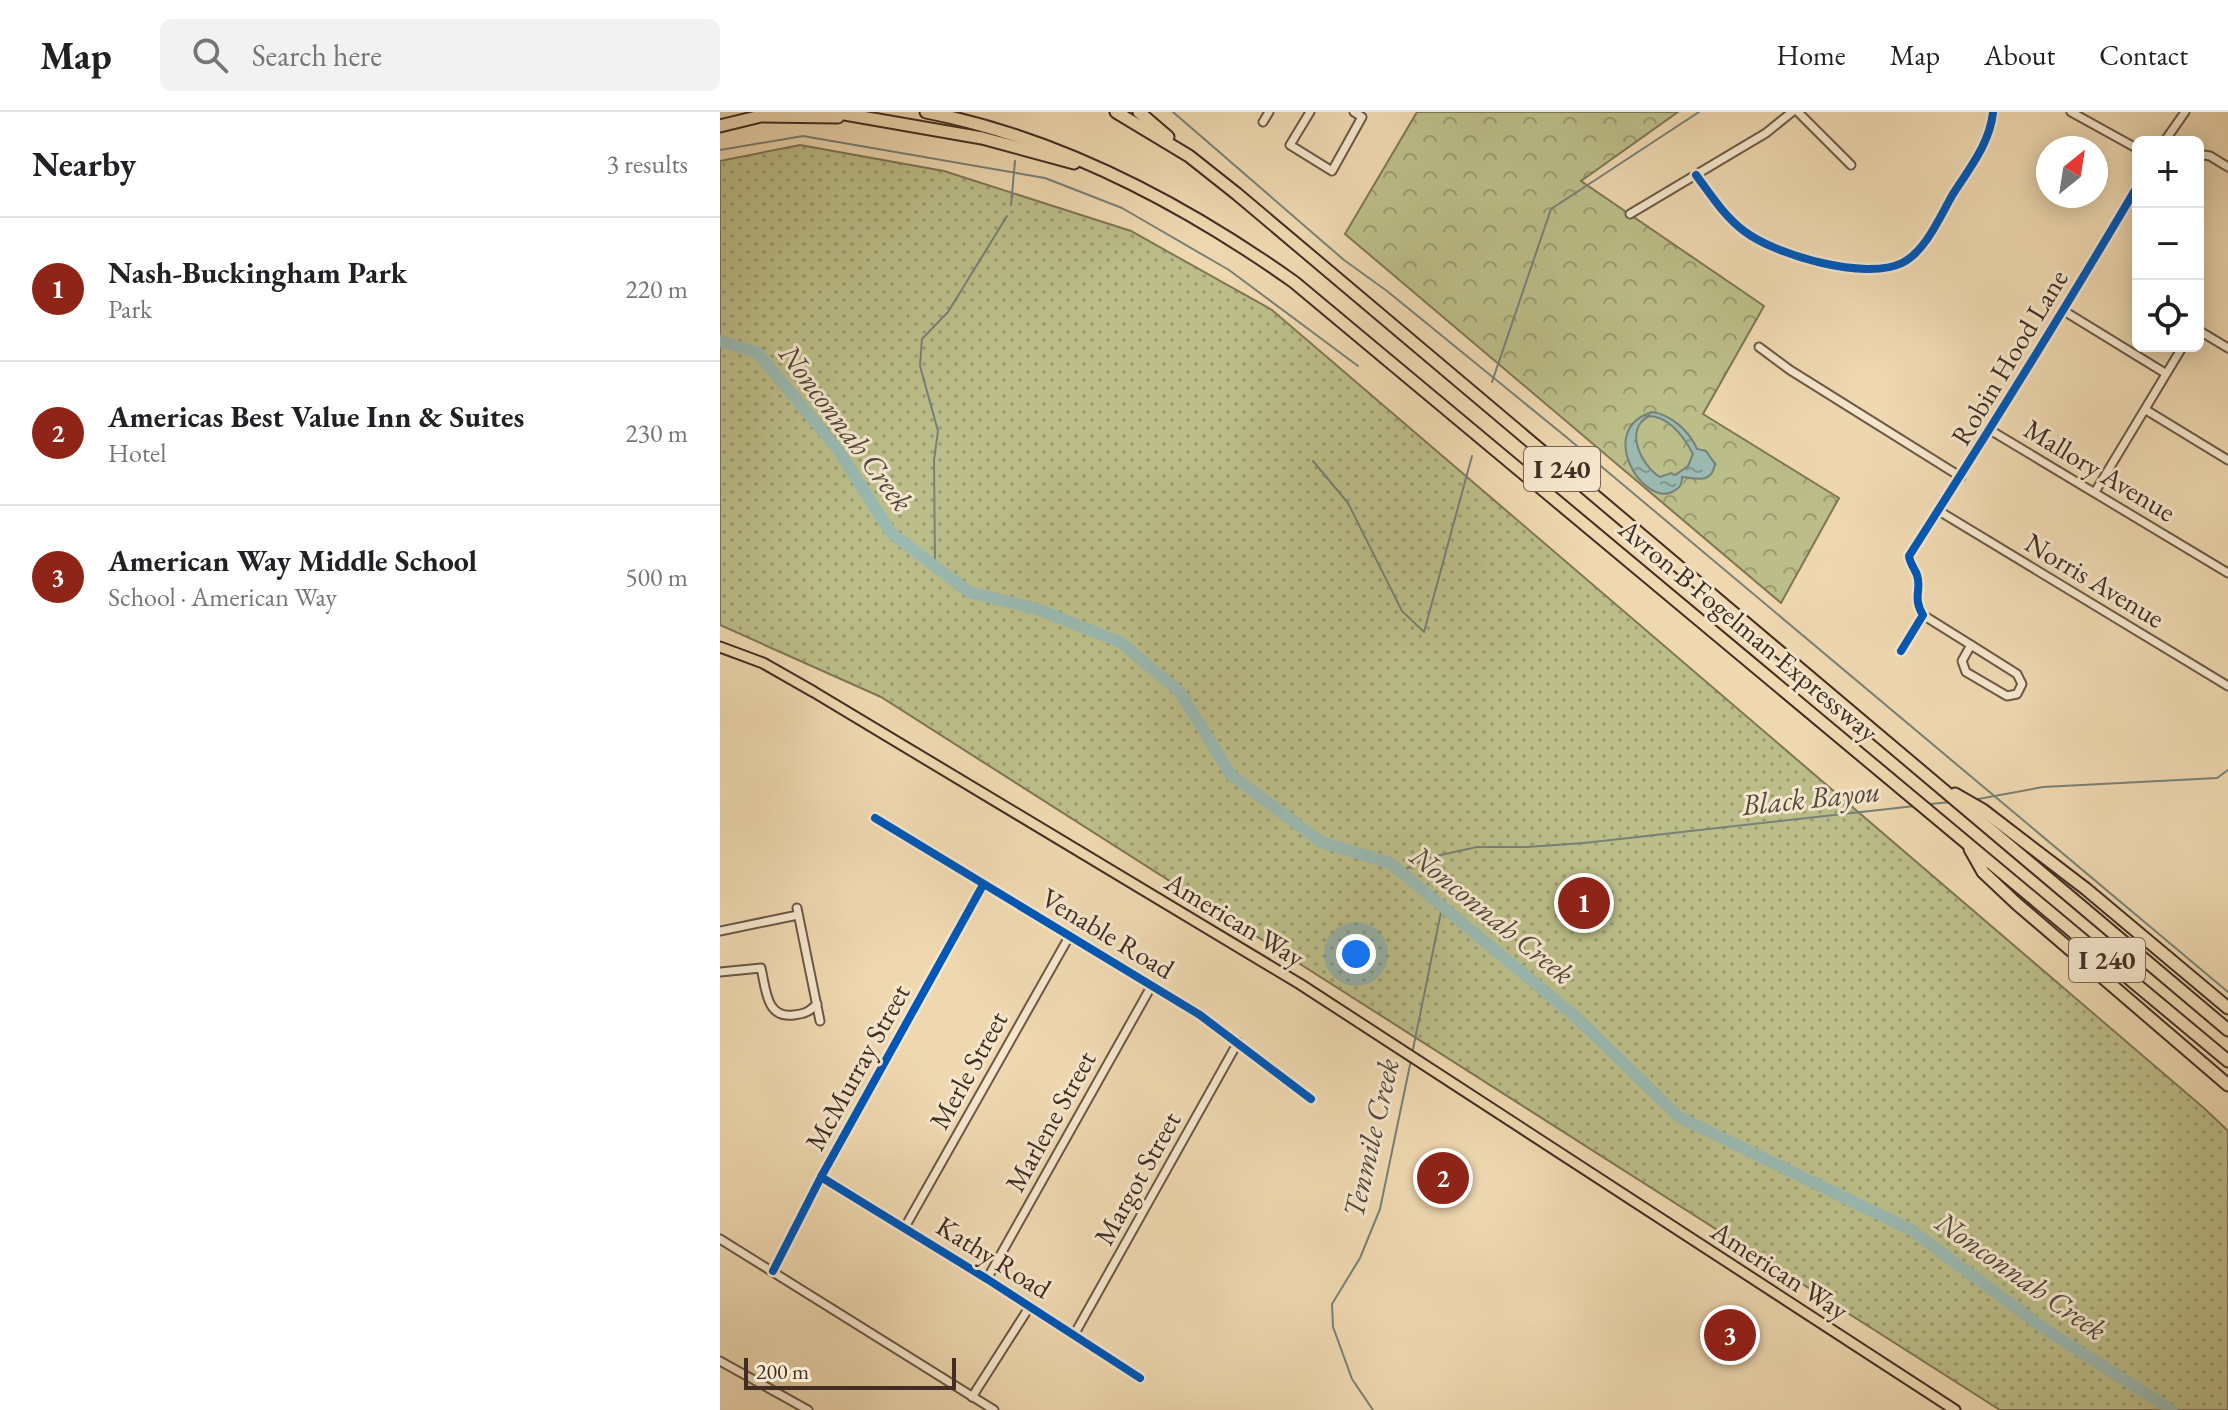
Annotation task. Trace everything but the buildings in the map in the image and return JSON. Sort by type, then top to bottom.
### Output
[{"type":"highway","points":[[833,112],[854,118]]},
{"type":"highway","name":"Avron B Fogelman Expressway","points":[[926,112],[1027,139],[1148,193],[1224,235],[1320,302],[2228,1061]]},
{"type":"highway","name":"Avron B Fogelman Expressway","points":[[1116,112],[1189,156],[2228,1030]]},
{"type":"highway","points":[[1139,112],[1189,156]]},
{"type":"highway","points":[[720,126],[736,120],[780,114],[854,118],[982,138],[1054,159],[1091,166]]},
{"type":"highway","points":[[1935,783],[1983,810],[2092,894],[2228,1008]]},
{"type":"highway","points":[[1965,841],[1983,872],[2017,904],[2228,1085]]},
{"type":"main road","name":"American Way","points":[[720,647],[763,663],[828,700],[1222,935],[1955,1410]]},
{"type":"street","points":[[1263,122],[1269,112]]},
{"type":"street","points":[[1310,112],[1290,145],[1332,171],[1362,117],[1354,112]]},
{"type":"street","points":[[1630,214],[1766,133],[1795,112],[1851,165]]},
{"type":"street","points":[[1696,175],[1744,232],[1775,250],[1848,267],[1883,268],[1902,263],[1918,250],[1979,154],[1993,112]]},
{"type":"street","points":[[2071,112],[2132,146]]},
{"type":"street","points":[[2168,136],[2185,112]]},
{"type":"street","points":[[2204,155],[2228,167]]},
{"type":"street","name":"Robin Hood Lane","points":[[1923,615],[1916,604],[1917,574],[1908,561],[2064,311],[2132,195]]},
{"type":"street","points":[[2064,311],[2165,373]]},
{"type":"street","points":[[2204,334],[2228,348]]},
{"type":"street","points":[[1759,347],[1790,370],[1961,477]]},
{"type":"street","points":[[2095,492],[2179,352]]},
{"type":"street","points":[[2146,410],[2228,460]]},
{"type":"street","name":"Mallory Avenue","points":[[1990,430],[2228,573]]},
{"type":"street","name":"Norris Avenue","points":[[1939,511],[2228,686]]},
{"type":"street","points":[[1901,651],[1923,615],[1971,645],[2017,674],[2022,684],[2017,694],[2007,696],[1966,672],[1962,661],[1971,645]]},
{"type":"street","name":"Venable Road","points":[[875,818],[1152,985],[1238,1042],[1311,1099]]},
{"type":"street","name":"McMurray Street","points":[[773,1271],[821,1177],[983,885]]},
{"type":"street","points":[[720,931],[798,911],[820,1021]]},
{"type":"street","name":"Merle Street","points":[[905,1227],[1070,935]]},
{"type":"street","points":[[720,972],[761,968],[771,1006],[782,1017],[807,1013],[817,1004]]},
{"type":"street","name":"Marlene Street","points":[[987,1279],[1152,985]]},
{"type":"street","name":"Margot Street","points":[[1074,1335],[1238,1042]]},
{"type":"street","name":"Kathy Road","points":[[821,1177],[905,1227],[1140,1378]]},
{"type":"street","points":[[720,1239],[994,1410]]},
{"type":"street","points":[[972,1397],[1030,1306]]},
{"type":"street","points":[[720,1361],[808,1410]]},
{"type":"green space","points":[[1417,112],[1678,112],[1581,181],[1764,306],[1703,414],[1839,498],[1781,603],[1345,234]]},
{"type":"green space","points":[[800,145],[944,171],[1131,231],[1272,310],[2205,1109],[2228,1131],[2228,1410],[2000,1410],[881,697],[720,625],[720,161]]},
{"type":"water","points":[[1652,412],[1673,420],[1685,430],[1697,449],[1706,451],[1715,464],[1713,471],[1703,479],[1682,477],[1680,486],[1672,492],[1660,493],[1649,488],[1638,478],[1626,449],[1627,434],[1635,421]],"holes":[[[1649,416],[1657,417],[1676,429],[1693,454],[1688,466],[1675,475],[1671,473],[1660,477],[1653,472],[1638,448],[1637,430],[1641,422]]]},
{"type":"waterway","points":[[1173,112],[1344,260],[1387,291],[1565,436],[2228,992]]},
{"type":"waterway","points":[[1492,382],[1551,209],[1699,112]]},
{"type":"waterway","points":[[720,150],[803,136],[1045,178],[1122,208],[1229,270],[1358,366]]},
{"type":"waterway","points":[[1011,205],[1015,161]]},
{"type":"waterway","points":[[935,566],[934,460],[938,431],[920,366],[922,339],[948,312],[1007,216]]},
{"type":"waterway","name":"Nonconnah Creek","points":[[720,341],[758,353],[839,451],[891,533],[969,592],[1037,609],[1120,642],[1180,692],[1231,775],[1321,842],[1390,863],[1578,1019],[1679,1117],[1911,1230],[2046,1330],[2172,1410]]},
{"type":"waterway","points":[[1313,461],[1348,503],[1402,611],[1424,632],[1472,456]]},
{"type":"waterway","name":"Black Bayou","points":[[1973,800],[2043,787],[2217,778],[2228,770]]},
{"type":"waterway","name":"Black Bayou","points":[[1930,804],[1951,802]]},
{"type":"waterway","name":"Black Bayou","points":[[1400,872],[1427,858],[1477,847],[1584,843],[1915,806]]},
{"type":"waterway","name":"Tenmile Creek","points":[[1412,1054],[1442,907]]},
{"type":"waterway","name":"Tenmile Creek","points":[[1373,1410],[1352,1379],[1333,1327],[1332,1304],[1360,1258],[1380,1209],[1411,1060]]},
{"type":"cycle path","points":[[1696,175],[1730,219],[1758,240],[1821,263],[1866,269],[1886,268],[1902,263],[1925,242],[1983,145],[1993,112]]},
{"type":"cycle path","points":[[1901,651],[1923,615],[1918,603],[1917,575],[1909,556],[2132,195]]},
{"type":"cycle path","points":[[875,818],[1200,1015],[1311,1099]]},
{"type":"cycle path","points":[[773,1271],[821,1177],[983,885]]},
{"type":"cycle path","points":[[821,1177],[1140,1378]]},
{"type":"place","name":"Nash-Buckingham Park","points":[[1584,903]]},
{"type":"place","name":"Americas Best Value Inn & Suites","points":[[1443,1178]]},
{"type":"place","name":"American Way Middle School","points":[[1730,1335]]}]
